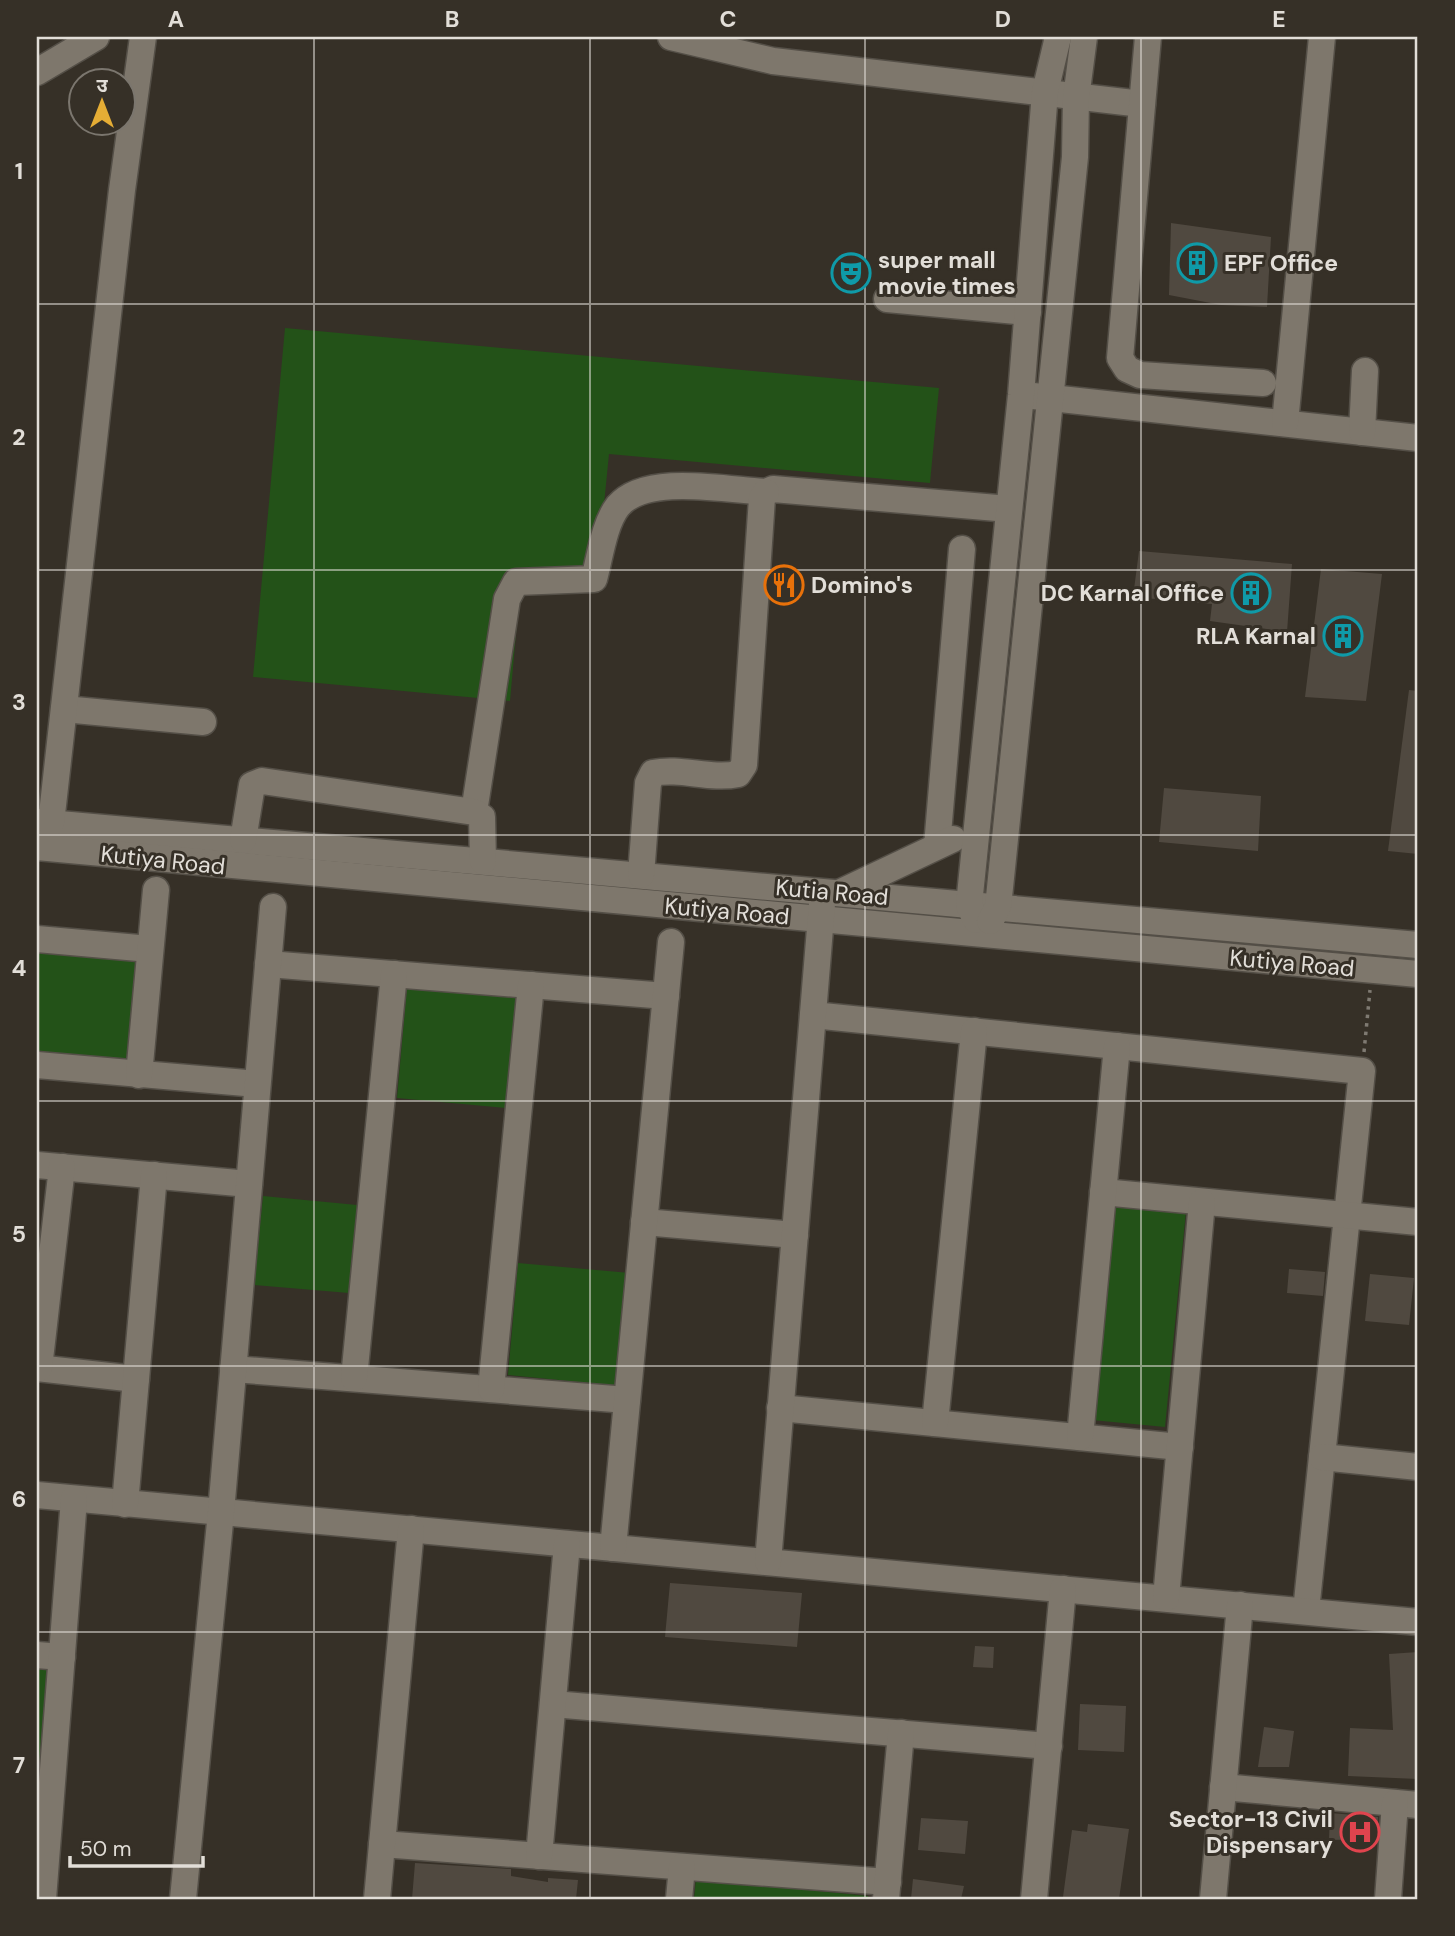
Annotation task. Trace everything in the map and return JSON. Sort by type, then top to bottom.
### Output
[{"type":"street","points":[[37,72],[96,37]]},
{"type":"street","points":[[44,823],[64,709],[122,190],[143,37]]},
{"type":"street","points":[[671,37],[774,61],[1142,104]]},
{"type":"street","points":[[982,935],[969,905],[1021,395],[1045,92],[1058,37]]},
{"type":"street","points":[[982,935],[998,907],[1075,157],[1076,98],[1084,37]]},
{"type":"street","points":[[1148,37],[1120,358],[1127,369],[1140,375],[1263,383]]},
{"type":"street","points":[[1285,423],[1322,37]]},
{"type":"street","points":[[887,299],[1028,312]]},
{"type":"street","points":[[1362,432],[1366,371]]},
{"type":"street","points":[[1021,395],[1418,438]]},
{"type":"street","points":[[474,812],[507,599],[516,582],[594,579],[619,506],[651,487],[766,492],[773,489],[1009,509]]},
{"type":"street","points":[[641,875],[648,783],[653,773],[664,771],[727,776],[738,774],[744,765],[762,498],[766,492]]},
{"type":"street","points":[[937,846],[962,549]]},
{"type":"street","points":[[992,682],[1021,685]]},
{"type":"street","points":[[64,709],[203,722]]},
{"type":"street","points":[[243,840],[249,794],[252,785],[262,781],[474,812],[482,817],[484,827],[483,861]]},
{"type":"street","name":"Kutia Road","points":[[44,823],[1418,945]]},
{"type":"street","points":[[768,1562],[821,920],[831,892],[977,828]]},
{"type":"street","name":"Kutiya Road","points":[[37,847],[1418,974]]},
{"type":"street","points":[[139,1075],[156,890]]},
{"type":"street","points":[[183,1899],[274,907]]},
{"type":"street","points":[[37,939],[150,949]]},
{"type":"street","points":[[613,1548],[671,942]]},
{"type":"street","points":[[268,964],[666,996]]},
{"type":"street","points":[[354,1378],[394,974]]},
{"type":"street","points":[[491,1389],[531,985]]},
{"type":"street","points":[[813,1015],[1362,1071],[1306,1611]]},
{"type":"street","points":[[935,1423],[974,1031]]},
{"type":"street","points":[[1080,1437],[1117,1046]]},
{"type":"street","points":[[37,1065],[257,1084]]},
{"type":"street","points":[[136,1379],[38,1368],[49,1166],[249,1184]]},
{"type":"street","points":[[125,1504],[154,1175]]},
{"type":"street","points":[[1103,1192],[1418,1222]]},
{"type":"street","points":[[1166,1598],[1202,1202]]},
{"type":"street","points":[[644,1222],[794,1236]]},
{"type":"street","points":[[233,1369],[627,1400]]},
{"type":"street","points":[[780,1408],[1180,1447]]},
{"type":"street","points":[[1322,1457],[1418,1467]]},
{"type":"street","points":[[37,1495],[1418,1622]]},
{"type":"street","points":[[43,1899],[49,1656],[74,1499]]},
{"type":"street","points":[[377,1899],[411,1530]]},
{"type":"street","points":[[539,1856],[567,1544]]},
{"type":"street","points":[[1034,1899],[1063,1589]]},
{"type":"street","points":[[1213,1899],[1240,1605]]},
{"type":"street","points":[[553,1704],[1049,1746]]},
{"type":"street","points":[[382,1844],[682,1867],[887,1891],[901,1733]]},
{"type":"street","points":[[1223,1787],[1407,1804],[1388,1899]]},
{"type":"street","points":[[679,1899],[682,1867]]},
{"type":"path","points":[[1362,1071],[1372,970]]},
{"type":"green space","points":[[285,328],[939,388],[930,483],[609,454],[596,585],[521,578],[510,701],[253,677]]},
{"type":"green space","points":[[37,950],[139,960],[130,1061],[37,1052]]},
{"type":"green space","points":[[407,987],[517,997],[506,1108],[397,1098]]},
{"type":"green space","points":[[263,1196],[357,1205],[349,1293],[254,1285]]},
{"type":"green space","points":[[1113,1204],[1186,1211],[1165,1427],[1092,1420]]},
{"type":"green space","points":[[518,1263],[630,1273],[620,1386],[508,1375]]},
{"type":"green space","points":[[37,1668],[48,1669],[37,1786]]},
{"type":"green space","points":[[696,1879],[868,1896],[868,1899],[694,1899]]},
{"type":"building","points":[[1171,223],[1271,237],[1267,307],[1221,305],[1169,295]]},
{"type":"building","points":[[1139,551],[1292,564],[1287,632],[1210,621],[1212,604],[1133,597]]},
{"type":"building","name":"RLA Karnal","points":[[1321,569],[1382,574],[1366,701],[1305,697]]},
{"type":"building","points":[[1409,690],[1418,691],[1418,854],[1388,851]]},
{"type":"building","points":[[1164,788],[1261,796],[1258,851],[1159,842]]},
{"type":"building","points":[[1289,1269],[1325,1272],[1323,1296],[1287,1293]]},
{"type":"building","points":[[1370,1274],[1414,1278],[1409,1325],[1365,1321]]},
{"type":"building","points":[[670,1583],[802,1593],[797,1647],[665,1637]]},
{"type":"building","points":[[975,1646],[994,1647],[993,1668],[973,1667]]},
{"type":"building","points":[[1418,1652],[1418,1779],[1348,1776],[1350,1728],[1393,1730],[1389,1654]]},
{"type":"building","points":[[1080,1704],[1126,1706],[1124,1752],[1078,1750]]},
{"type":"building","points":[[1264,1727],[1294,1731],[1289,1767],[1258,1767]]},
{"type":"building","points":[[1330,1813],[1378,1817],[1377,1839],[1329,1840]]},
{"type":"building","points":[[921,1818],[968,1821],[965,1854],[918,1850]]},
{"type":"building","points":[[1088,1824],[1129,1829],[1119,1899],[1063,1897],[1072,1830],[1087,1832]]},
{"type":"building","points":[[415,1863],[511,1869],[511,1876],[548,1882],[548,1878],[578,1880],[576,1899],[412,1899]]},
{"type":"building","points":[[913,1879],[964,1886],[961,1899],[911,1899]]},
{"type":"place","name":"EPF Office","points":[[1197,263]]},
{"type":"place","name":"super mall movie times","points":[[851,273]]},
{"type":"place","name":"Domino's","points":[[784,585]]},
{"type":"place","name":"DC Karnal Office","points":[[1251,593]]},
{"type":"place","name":"RLA Karnal","points":[[1343,636]]},
{"type":"place","name":"Sector-13 Civil Dispensary","points":[[1360,1832]]}]
